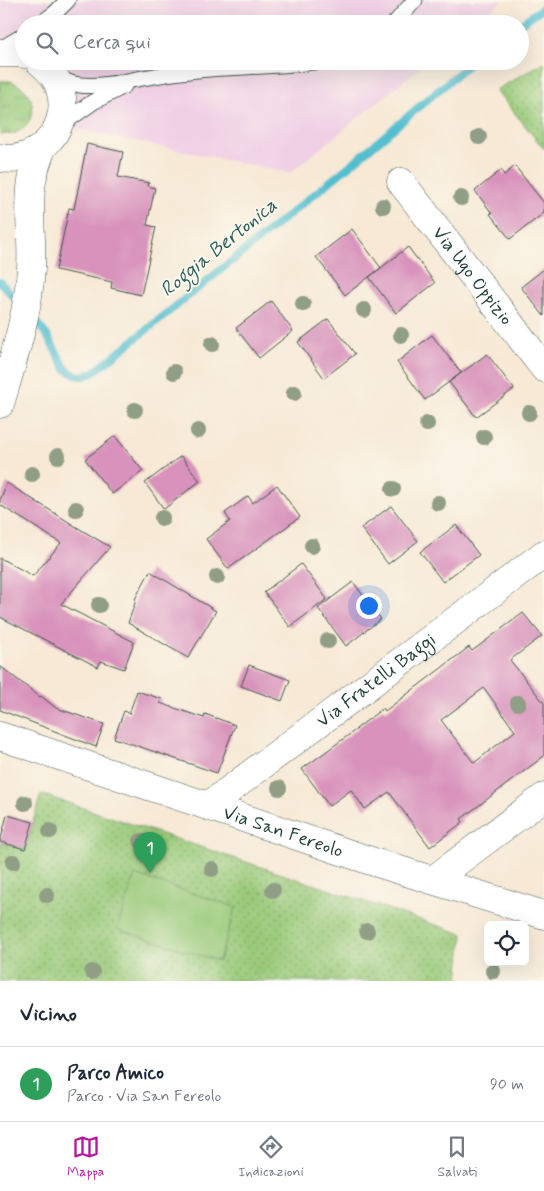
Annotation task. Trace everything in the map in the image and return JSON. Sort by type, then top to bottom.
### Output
[{"type":"street","points":[[0,51],[15,52]]},
{"type":"street","points":[[0,158],[8,159],[26,156],[42,148],[52,138],[62,114],[63,101],[60,88],[50,70]]},
{"type":"street","points":[[0,404],[11,369],[29,289],[31,268],[30,200],[35,166],[42,148]]},
{"type":"street","points":[[0,165],[17,189],[24,208],[31,238]]},
{"type":"street","name":"Via Ugo Oppizio","points":[[401,182],[544,368]]},
{"type":"street","name":"Via Fratelli Baggi","points":[[208,806],[544,554]]},
{"type":"street","name":"Via San Fereolo","points":[[8,742],[103,770],[544,915]]},
{"type":"street","points":[[433,880],[544,797]]},
{"type":"lane","points":[[54,15],[75,0]]},
{"type":"lane","points":[[402,15],[415,0]]},
{"type":"lane","points":[[0,51],[15,42]]},
{"type":"lane","points":[[52,70],[69,83],[91,86],[198,70]]},
{"type":"lane","points":[[58,126],[93,102],[125,85],[144,78]]},
{"type":"shaded area","points":[[0,0],[503,0],[484,15],[15,15],[15,48],[0,49]]},
{"type":"shaded area","points":[[51,70],[417,70],[290,173],[66,127]]},
{"type":"green space","points":[[544,62],[544,149],[496,90]]},
{"type":"green space","points":[[0,81],[11,81],[22,87],[27,93],[32,102],[32,113],[23,129],[12,134],[0,135]]},
{"type":"green space","points":[[41,794],[463,934],[458,981],[0,981],[0,847],[1,843],[25,849]]},
{"type":"green space","points":[[135,875],[236,907],[219,961],[117,929]]},
{"type":"building","points":[[87,144],[123,152],[118,177],[149,183],[148,186],[155,188],[147,225],[156,227],[141,295],[111,288],[112,282],[56,270],[69,208],[74,209]]},
{"type":"building","points":[[515,166],[544,203],[544,213],[510,239],[475,191],[501,170],[504,175]]},
{"type":"building","points":[[352,229],[381,268],[345,295],[316,257]]},
{"type":"building","points":[[408,247],[435,283],[396,313],[369,277]]},
{"type":"building","points":[[544,269],[544,316],[521,287]]},
{"type":"building","points":[[271,301],[293,331],[259,358],[236,328]]},
{"type":"building","points":[[328,319],[355,354],[324,378],[298,342]]},
{"type":"building","points":[[432,335],[461,373],[425,400],[397,362]]},
{"type":"building","points":[[487,354],[514,389],[476,417],[449,382]]},
{"type":"building","points":[[115,436],[143,471],[112,494],[85,459]]},
{"type":"building","points":[[181,456],[200,481],[164,509],[145,483]]},
{"type":"building","points":[[7,483],[110,547],[61,604],[134,642],[124,669],[101,661],[98,667],[0,617],[0,558],[33,576],[61,543],[0,505],[0,500]]},
{"type":"building","points":[[277,485],[300,517],[228,569],[206,539],[230,521],[225,513],[248,496],[253,503]]},
{"type":"building","points":[[391,506],[418,541],[388,564],[361,528]]},
{"type":"building","points":[[456,525],[479,555],[443,582],[420,552]]},
{"type":"building","points":[[301,564],[327,599],[290,627],[264,592]]},
{"type":"building","points":[[150,571],[216,611],[188,658],[128,623],[135,599]]},
{"type":"building","points":[[353,582],[381,619],[346,646],[318,608]]},
{"type":"building","points":[[523,613],[542,636],[510,660],[544,703],[544,756],[461,819],[463,822],[430,847],[389,792],[365,809],[351,790],[329,806],[302,769],[383,708],[385,711],[469,647],[472,651]],"holes":[[[484,688],[515,731],[474,763],[441,720]]]},
{"type":"building","points":[[249,665],[290,680],[282,701],[241,686]]},
{"type":"building","points":[[0,666],[56,708],[104,724],[96,747],[0,710]]},
{"type":"building","points":[[137,691],[162,699],[160,703],[204,718],[205,714],[235,725],[217,773],[114,738],[124,711],[129,714]]},
{"type":"building","points":[[7,815],[33,822],[25,849],[0,842]]},
{"type":"waterway","name":"Roggia Bertonica","points":[[529,18],[544,7]]},
{"type":"waterway","name":"Roggia Bertonica","points":[[30,315],[46,334],[66,369],[75,375],[84,376],[93,373],[348,167],[462,70]]},
{"type":"waterway","name":"Roggia Bertonica","points":[[0,282],[21,305]]},
{"type":"place","name":"Parco Amico","points":[[150,873]]}]
